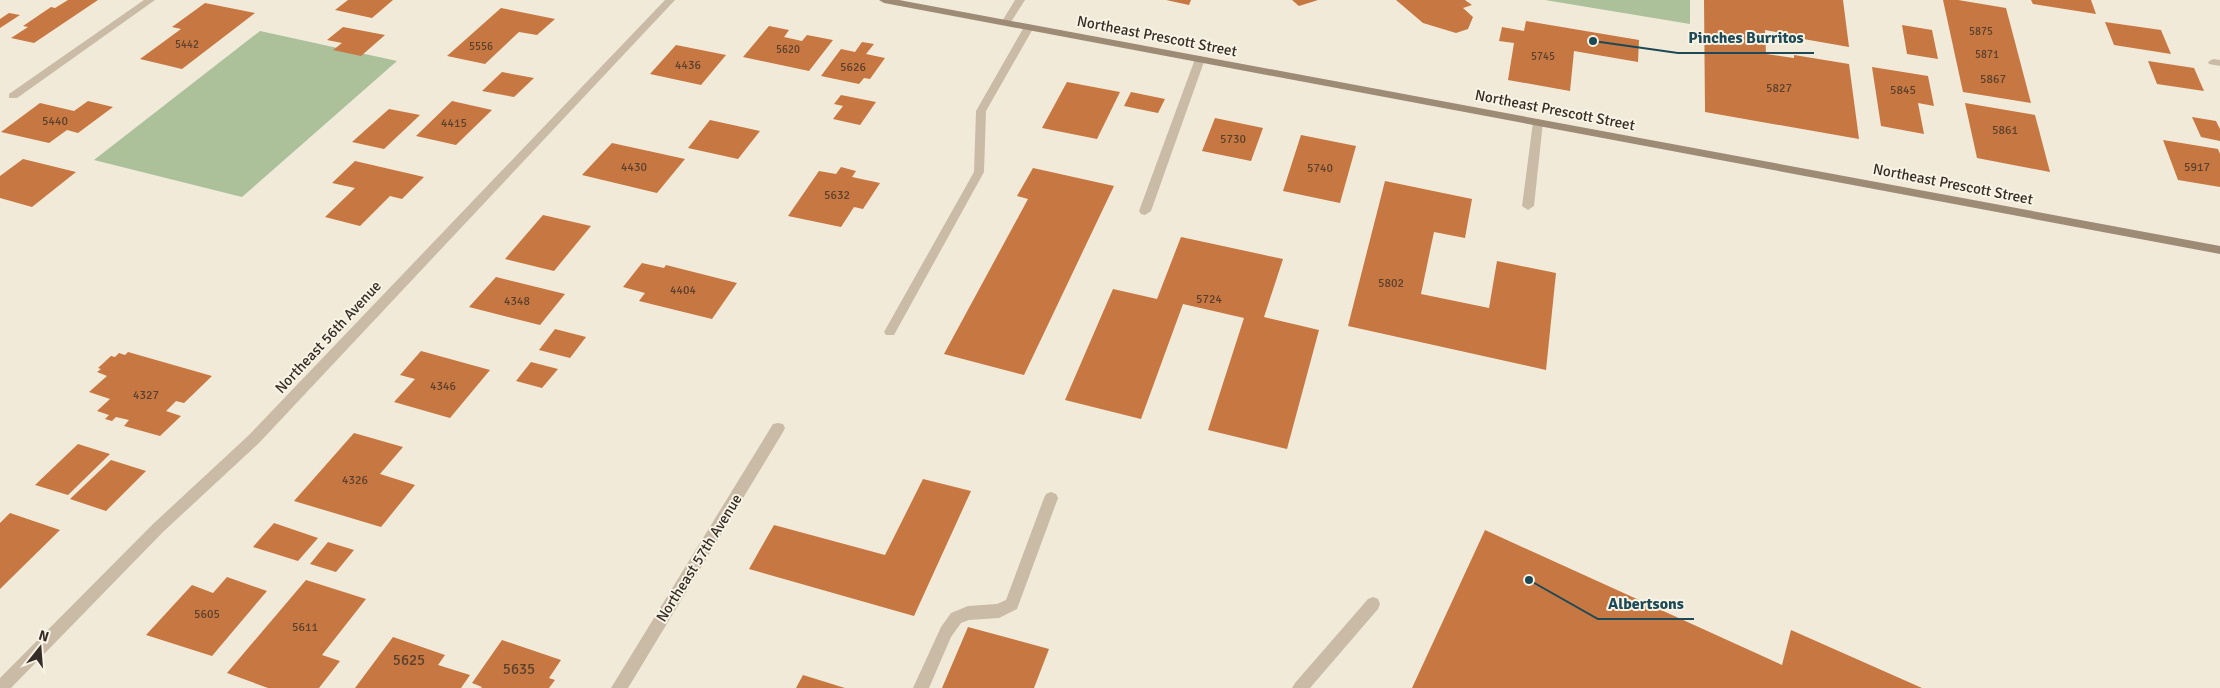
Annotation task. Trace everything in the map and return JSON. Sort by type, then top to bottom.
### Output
[{"type":"street","points":[[13,96],[150,0]]},
{"type":"street","name":"Northeast 56th Avenue","points":[[1,688],[158,528],[254,439],[670,0]]},
{"type":"street","name":"Northeast Prescott Street","points":[[884,0],[2220,250]]},
{"type":"street","points":[[1006,23],[1020,0]]},
{"type":"street","points":[[890,332],[979,172],[981,111],[1029,27]]},
{"type":"street","points":[[1145,212],[1200,59]]},
{"type":"street","points":[[1528,206],[1538,122]]},
{"type":"street","name":"Northeast 57th Avenue","points":[[619,688],[778,428]]},
{"type":"street","points":[[921,688],[946,632],[956,618],[968,613],[1000,611],[1012,604],[1052,498]]},
{"type":"street","points":[[1300,688],[1373,604]]},
{"type":"green space","points":[[1545,0],[1690,0],[1690,24]]},
{"type":"green space","points":[[260,31],[397,61],[242,197],[94,160]]},
{"type":"building","points":[[68,0],[98,0],[34,43],[11,38],[28,27],[23,26],[51,7],[55,8]]},
{"type":"building","points":[[348,0],[393,0],[372,18],[335,10]]},
{"type":"building","points":[[1166,0],[1191,0],[1189,5]]},
{"type":"building","points":[[1292,0],[1318,0],[1299,6]]},
{"type":"building","points":[[1396,0],[1465,0],[1472,5],[1463,8],[1473,17],[1468,29],[1456,33],[1423,23]]},
{"type":"building","points":[[1704,0],[1843,0],[1849,47],[1792,37],[1792,35],[1765,30],[1766,54],[1794,58],[1794,55],[1849,64],[1859,139],[1705,112]]},
{"type":"building","points":[[1943,0],[1958,0],[2006,8],[2031,103],[1963,92]]},
{"type":"building","points":[[2031,0],[2091,0],[2096,14],[2033,4]]},
{"type":"building","points":[[205,3],[255,13],[182,69],[140,59],[181,29],[172,27]]},
{"type":"building","points":[[501,8],[555,19],[537,35],[519,32],[485,64],[447,56]]},
{"type":"building","points":[[9,13],[20,15],[0,28],[0,19]]},
{"type":"building","points":[[1526,21],[1639,40],[1638,62],[1574,51],[1570,91],[1508,80],[1514,43],[1499,41],[1502,27],[1524,31]]},
{"type":"building","points":[[2105,22],[2161,30],[2171,54],[2114,45]]},
{"type":"building","points":[[1902,25],[1932,30],[1938,59],[1907,54]]},
{"type":"building","points":[[769,26],[789,30],[784,37],[802,41],[807,35],[833,40],[809,71],[743,57]]},
{"type":"building","points":[[343,27],[385,35],[361,56],[333,50],[342,43],[327,40]]},
{"type":"building","points":[[862,42],[874,44],[866,54],[885,58],[870,79],[864,78],[859,84],[821,76],[841,49],[855,52]]},
{"type":"building","points":[[676,45],[726,55],[701,85],[650,74]]},
{"type":"building","points":[[2148,61],[2194,68],[2204,91],[2157,84]]},
{"type":"building","points":[[1872,67],[1928,76],[1934,106],[1918,103],[1924,134],[1881,126]]},
{"type":"building","points":[[502,72],[534,78],[514,97],[482,91]]},
{"type":"building","points":[[1067,82],[1120,92],[1097,139],[1042,128]]},
{"type":"building","points":[[1131,92],[1165,99],[1158,113],[1124,106]]},
{"type":"building","points":[[841,95],[876,102],[860,125],[833,119],[843,106],[834,104]]},
{"type":"building","points":[[88,101],[113,107],[78,133],[67,130],[49,143],[1,132],[40,103],[74,111]]},
{"type":"building","points":[[452,101],[492,110],[456,145],[416,136]]},
{"type":"building","points":[[1965,103],[2035,115],[2050,172],[1977,158]]},
{"type":"building","points":[[389,109],[420,115],[384,149],[352,142]]},
{"type":"building","points":[[2192,117],[2216,121],[2220,129],[2220,141],[2201,137]]},
{"type":"building","points":[[1215,118],[1263,128],[1251,161],[1202,151]]},
{"type":"building","points":[[710,120],[760,131],[738,159],[688,148]]},
{"type":"building","points":[[1301,135],[1356,146],[1340,203],[1283,191]]},
{"type":"building","points":[[2163,140],[2218,149],[2220,154],[2220,187],[2178,180]]},
{"type":"building","points":[[612,143],[685,159],[657,193],[582,175]]},
{"type":"building","points":[[23,159],[76,172],[32,207],[0,198],[0,176]]},
{"type":"building","points":[[355,161],[424,177],[402,199],[390,196],[360,226],[325,217],[355,188],[332,183]]},
{"type":"building","points":[[841,167],[856,171],[852,177],[880,183],[863,209],[854,207],[841,227],[788,216],[819,171],[836,174]]},
{"type":"building","points":[[1033,168],[1114,186],[1024,375],[944,354],[1028,199],[1017,196]]},
{"type":"building","points":[[1385,181],[1472,199],[1465,238],[1434,232],[1421,294],[1489,308],[1497,261],[1556,273],[1546,370],[1348,326]]},
{"type":"building","points":[[543,215],[591,226],[554,271],[505,259]]},
{"type":"building","points":[[1181,237],[1283,259],[1264,317],[1319,330],[1287,449],[1208,430],[1244,318],[1183,304],[1141,419],[1065,400],[1113,289],[1157,299]]},
{"type":"building","points":[[642,263],[664,268],[666,265],[737,283],[712,319],[639,301],[645,293],[623,287]]},
{"type":"building","points":[[496,277],[565,294],[540,325],[469,307]]},
{"type":"building","points":[[555,329],[586,337],[570,358],[539,350]]},
{"type":"building","points":[[421,351],[490,370],[450,418],[394,402],[415,379],[400,375]]},
{"type":"building","points":[[128,352],[212,376],[184,403],[176,401],[166,411],[181,416],[160,436],[124,426],[129,420],[116,417],[112,421],[105,419],[109,415],[97,411],[110,399],[89,392],[107,376],[97,372],[101,369],[98,368],[111,356],[115,357],[119,353],[125,355]]},
{"type":"building","points":[[531,362],[558,369],[542,388],[516,381]]},
{"type":"building","points":[[354,433],[403,447],[380,474],[415,485],[381,527],[294,501]]},
{"type":"building","points":[[78,444],[110,454],[68,495],[35,485]]},
{"type":"building","points":[[111,460],[146,471],[106,511],[70,499]]},
{"type":"building","points":[[923,479],[971,491],[914,616],[749,569],[774,525],[885,555]]},
{"type":"building","points":[[10,513],[60,530],[0,589],[0,523]]},
{"type":"building","points":[[274,523],[318,538],[298,561],[253,547]]},
{"type":"building","points":[[1485,530],[1782,665],[1791,630],[1922,688],[1412,688]]},
{"type":"building","points":[[328,542],[354,550],[336,572],[310,564]]},
{"type":"building","points":[[227,577],[267,591],[212,656],[146,635],[192,585],[213,593]]},
{"type":"building","points":[[306,580],[366,599],[322,655],[340,661],[319,688],[268,688],[227,673]]},
{"type":"building","points":[[968,627],[1049,649],[1034,688],[942,688]]},
{"type":"building","points":[[393,637],[445,655],[438,665],[470,675],[461,688],[355,688]]},
{"type":"building","points":[[502,640],[561,660],[549,678],[555,680],[549,688],[481,688],[472,683]]},
{"type":"building","points":[[803,675],[845,688],[796,688]]},
{"type":"place","name":"Pinches Burritos","points":[[1593,41]]},
{"type":"place","name":"Albertsons","points":[[1529,580]]}]
